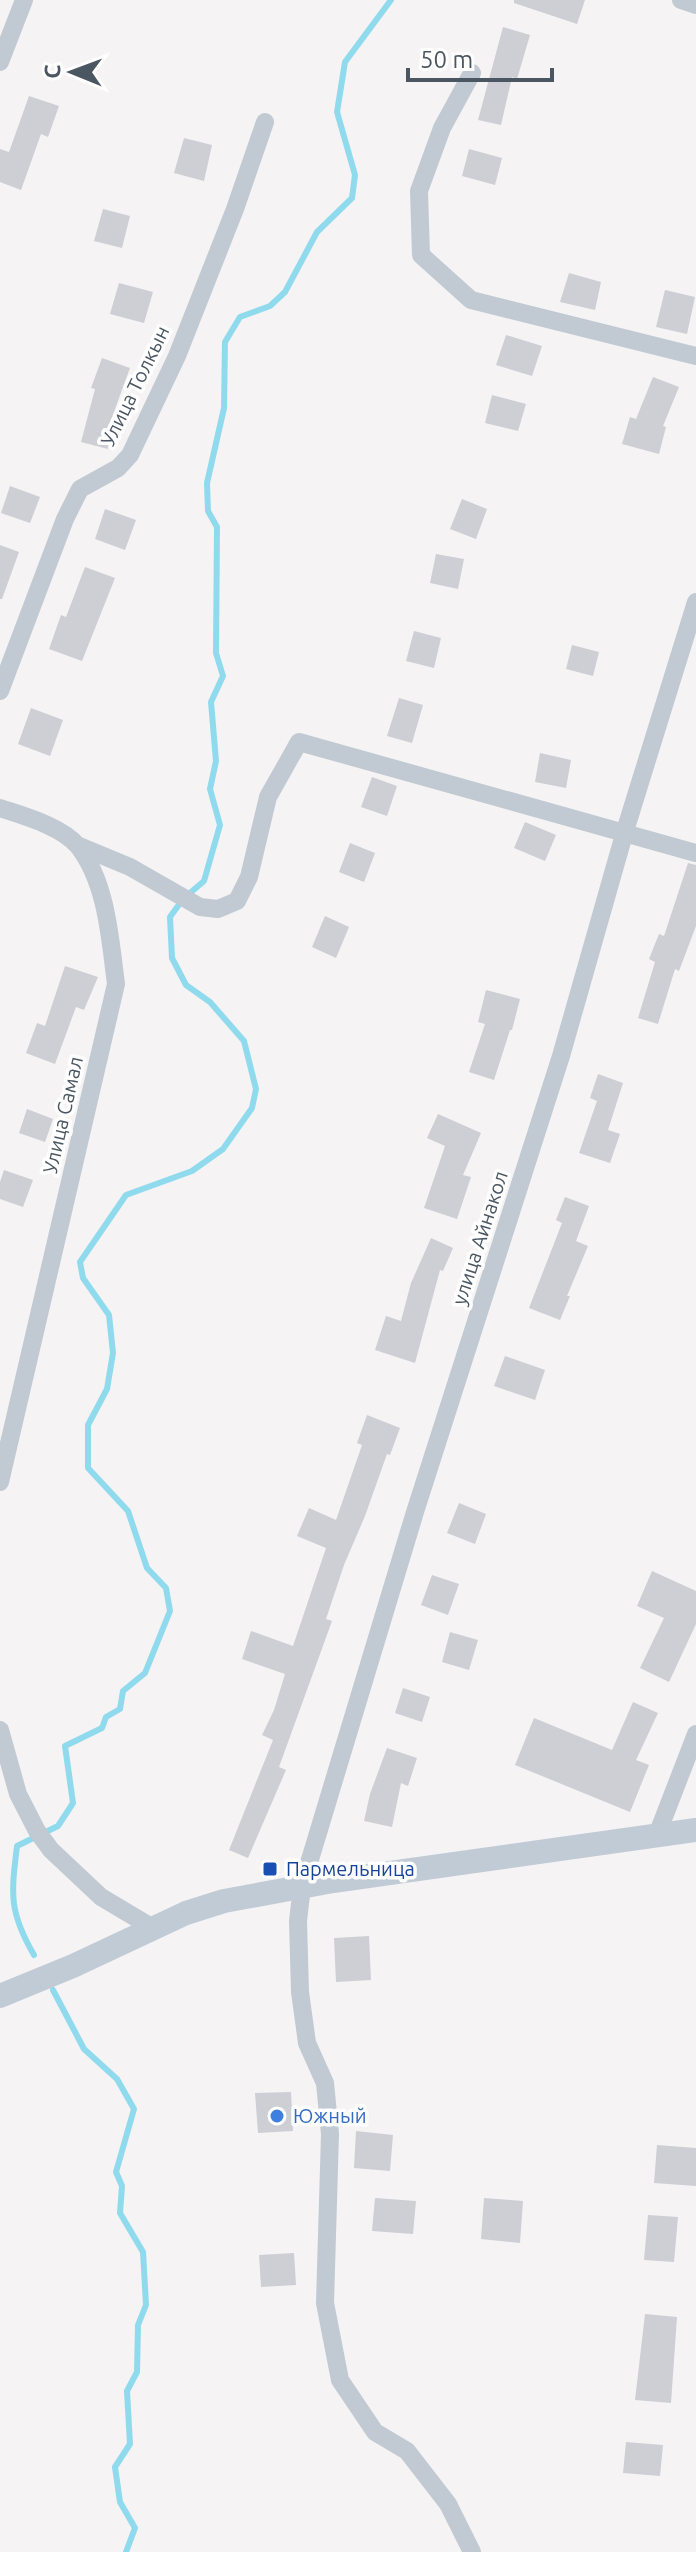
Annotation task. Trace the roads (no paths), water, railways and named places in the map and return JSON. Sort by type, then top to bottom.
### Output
[{"type":"main road","points":[[0,1996],[186,1913],[224,1901],[302,1886],[696,1830]]},
{"type":"street","points":[[0,62],[24,0]]},
{"type":"street","points":[[681,0],[696,5]]},
{"type":"street","points":[[472,73],[442,128],[419,191],[421,255],[471,300],[696,356]]},
{"type":"street","name":"Улица Толкын","points":[[0,691],[65,519],[80,489],[118,468],[130,455],[177,356],[235,209],[265,122]]},
{"type":"street","name":"улица Айнакол","points":[[472,2552],[448,2504],[407,2451],[375,2432],[340,2380],[325,2303],[330,2134],[325,2083],[307,2043],[300,1992],[298,1921],[302,1886],[415,1512],[561,1056],[625,831],[696,602]]},
{"type":"street","points":[[77,845],[130,867],[200,907],[218,909],[237,901],[249,877],[268,797],[299,742],[696,853]]},
{"type":"street","name":"Улица Самал","points":[[0,808],[47,824],[77,845],[97,880],[116,984],[0,1482]]},
{"type":"street","points":[[0,1730],[18,1794],[37,1831],[51,1850],[101,1897],[153,1928]]},
{"type":"street","points":[[657,1835],[696,1734]]},
{"type":"waterway","points":[[34,1955],[20,1927],[14,1903],[17,1846],[58,1826],[73,1803],[65,1746],[102,1728],[106,1717],[120,1709],[123,1691],[145,1673],[170,1611],[166,1588],[147,1568],[128,1511],[88,1468],[88,1425],[107,1389],[113,1353],[109,1315],[83,1278],[80,1262],[126,1195],[192,1171],[223,1149],[252,1108],[256,1089],[244,1041],[210,1002],[186,985],[172,958],[170,917],[183,899],[204,881],[220,825],[210,789],[216,761],[211,702],[223,676],[216,653],[217,527],[208,511],[207,483],[224,408],[225,342],[240,317],[270,306],[285,292],[317,232],[352,198],[355,175],[337,112],[345,62],[391,0]]},
{"type":"waterway","points":[[53,1990],[84,2049],[117,2079],[134,2109],[116,2172],[122,2186],[120,2213],[143,2252],[146,2305],[138,2325],[137,2372],[127,2391],[130,2444],[115,2467],[120,2502],[135,2528],[126,2552]]},
{"type":"place","name":"Пармельница","points":[[270,1869]]},
{"type":"place","name":"Южный","points":[[277,2116]]}]
